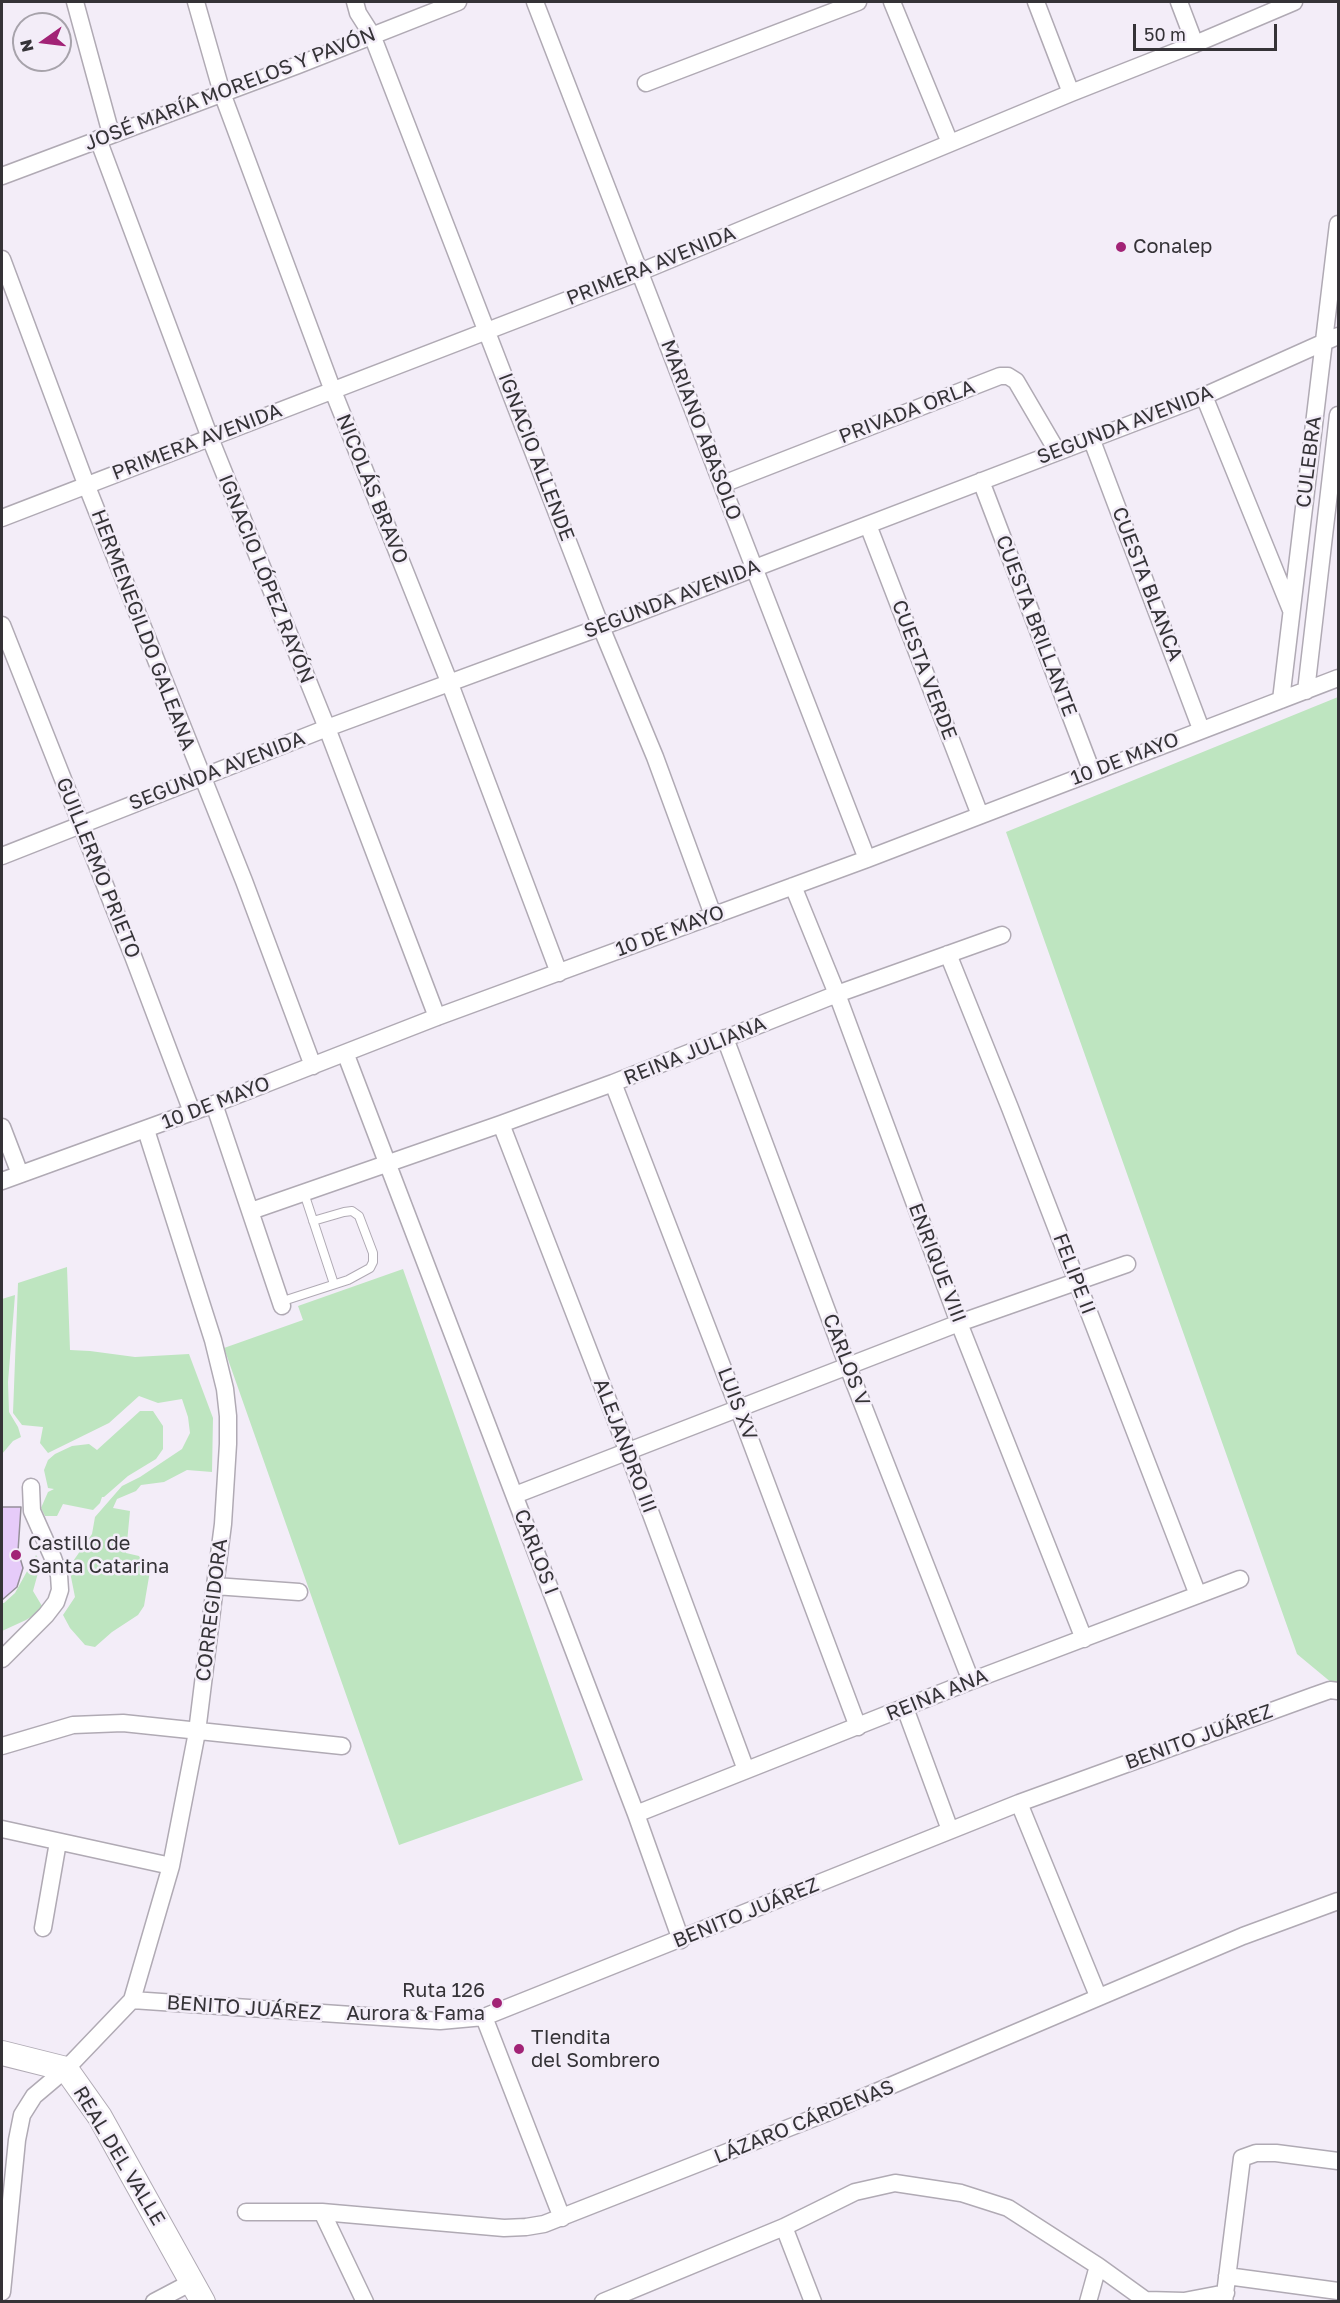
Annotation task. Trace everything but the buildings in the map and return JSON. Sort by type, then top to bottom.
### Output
[{"type":"street","name":"IGNACIO LÓPEZ RAYÓN","points":[[75,2],[104,136],[210,438],[327,728],[437,1017]]},
{"type":"street","name":"NICOLÁS BRAVO","points":[[196,2],[222,93],[333,391],[450,684],[559,973]]},
{"type":"street","name":"IGNACIO ALLENDE","points":[[355,2],[358,13],[372,35],[602,627],[656,757],[713,915]]},
{"type":"street","name":"JOSÉ MARÍA MORELOS Y PAVÓN","points":[[2,176],[458,2]]},
{"type":"street","name":"MARIANO ABASOLO","points":[[536,2],[867,859]]},
{"type":"street","points":[[646,83],[858,2]]},
{"type":"street","points":[[892,2],[950,143]]},
{"type":"street","points":[[1036,2],[1071,93]]},
{"type":"street","points":[[1179,2],[1195,45]]},
{"type":"street","name":"PRIMERA AVENIDA","points":[[2,518],[640,272],[1071,93],[1195,45],[1294,2]]},
{"type":"street","name":"CULEBRA","points":[[1281,700],[1291,611],[1331,339],[1338,224]]},
{"type":"street","name":"HERMENEGILDO GALEANA","points":[[2,259],[86,484],[244,881],[313,1066]]},
{"type":"street","name":"SEGUNDA AVENIDA","points":[[2,856],[327,728],[602,627],[1204,396],[1331,339]]},
{"type":"street","name":"PRIVADA ORLA","points":[[723,484],[1000,376],[1008,376],[1016,381],[1057,451]]},
{"type":"street","points":[[1204,396],[1291,611]]},
{"type":"street","name":"CULEBRA","points":[[1306,691],[1335,468],[1338,415]]},
{"type":"street","name":"CUESTA BLANCA","points":[[1091,438],[1201,729]]},
{"type":"street","name":"CUESTA BRILLANTE","points":[[981,481],[1092,772]]},
{"type":"street","name":"CUESTA VERDE","points":[[868,525],[980,815]]},
{"type":"street","name":"GUILLERMO PRIETO","points":[[2,625],[192,1112]]},
{"type":"street","name":"10 DE MAYO","points":[[2,1181],[146,1130],[346,1055],[437,1017],[867,859],[1338,678]]},
{"type":"street","name":"ENRIQUE VIII","points":[[793,886],[837,994],[959,1323],[1084,1639]]},
{"type":"street","name":"REINA JULIANA","points":[[251,1211],[387,1165],[613,1083],[837,994],[1002,935]]},
{"type":"street","name":"FELIPE II","points":[[948,954],[1198,1595]]},
{"type":"street","name":"CARLOS V","points":[[725,1038],[848,1367],[971,1681]]},
{"type":"street","name":"CARLOS I","points":[[346,1055],[636,1814],[681,1940]]},
{"type":"street","name":"LUIS XV","points":[[613,1083],[858,1727]]},
{"type":"street","points":[[214,1104],[281,1304]]},
{"type":"street","name":"ALEJANDRO III","points":[[501,1124],[628,1452],[746,1770]]},
{"type":"street","points":[[2,1127],[20,1174]]},
{"type":"street","name":"CORREGIDORA","points":[[2,2292],[17,2140],[22,2115],[34,2096],[66,2068],[132,2000],[171,1866],[197,1732],[223,1524],[228,1444],[225,1389],[213,1340],[146,1130]]},
{"type":"street","points":[[515,1495],[959,1323],[1127,1264]]},
{"type":"street","points":[[2,1659],[46,1615],[56,1602],[60,1590],[56,1566],[32,1511],[31,1487]]},
{"type":"street","name":"REINA ANA","points":[[636,1814],[971,1681],[1240,1579]]},
{"type":"street","points":[[215,1586],[299,1592]]},
{"type":"street","name":"BENITO JUÁREZ","points":[[132,2000],[440,2021],[484,2018],[1019,1803],[1330,1690],[1338,1691]]},
{"type":"street","points":[[905,1708],[950,1830]]},
{"type":"street","points":[[2,1746],[73,1725],[95,1723],[123,1723],[342,1746]]},
{"type":"street","points":[[1019,1803],[1098,1996]]},
{"type":"street","points":[[2,1830],[171,1866]]},
{"type":"street","points":[[43,1928],[58,1842]]},
{"type":"street","name":"LÁZARO CÁRDENAS","points":[[246,2212],[322,2212],[504,2228],[526,2227],[562,2218],[824,2114],[1244,1936],[1338,1901]]},
{"type":"street","points":[[484,2018],[562,2218]]},
{"type":"street","name":"REAL DEL VALLE","points":[[2,2053],[66,2068],[100,2117],[198,2292]]},
{"type":"street","points":[[603,2301],[783,2227],[855,2192],[895,2183],[961,2193],[1008,2208],[1098,2266],[1147,2301],[1184,2301],[1225,2297],[1242,2158],[1256,2153],[1276,2153],[1338,2161]]},
{"type":"street","points":[[322,2212],[365,2301]]},
{"type":"street","points":[[783,2227],[813,2301]]},
{"type":"street","points":[[1088,2301],[1098,2266]]},
{"type":"street","points":[[1227,2276],[1338,2291]]},
{"type":"street","points":[[153,2301],[198,2292]]},
{"type":"lane","points":[[304,1193],[334,1284]]},
{"type":"lane","points":[[281,1304],[355,1277],[370,1268],[374,1262],[364,1224],[352,1211],[313,1221]]},
{"type":"green space","points":[[1338,697],[1338,1688],[1297,1654],[1006,832]]},
{"type":"green space","points":[[67,1267],[70,1350],[135,1357],[189,1354],[213,1418],[212,1472],[187,1470],[164,1482],[141,1485],[136,1491],[117,1499],[113,1508],[130,1511],[126,1553],[139,1556],[150,1571],[144,1606],[138,1615],[112,1632],[95,1647],[85,1645],[70,1628],[63,1615],[75,1597],[69,1567],[92,1534],[95,1517],[122,1486],[182,1449],[190,1433],[182,1399],[158,1403],[139,1396],[109,1423],[48,1453],[40,1443],[43,1427],[22,1425],[13,1413],[18,1283]]},
{"type":"green space","points":[[403,1269],[583,1780],[399,1845],[224,1348],[303,1320],[298,1306]]},
{"type":"green space","points":[[15,1295],[8,1382],[9,1412],[21,1437],[13,1441],[2,1454],[2,1299]]},
{"type":"green space","points":[[140,1411],[153,1411],[163,1426],[163,1449],[156,1459],[128,1476],[102,1497],[93,1510],[63,1504],[57,1516],[45,1516],[41,1508],[48,1492],[54,1489],[48,1488],[44,1470],[48,1460],[72,1446],[89,1444],[97,1450]]},
{"type":"green space","points":[[36,1555],[41,1562],[33,1591],[42,1606],[39,1612],[2,1631],[2,1603],[15,1593]]},
{"type":"place","name":"Conalep","points":[[1121,247]]},
{"type":"place","name":"Castillo de Santa Catarina","points":[[16,1555]]},
{"type":"place","name":"Ruta 126 Aurora & Fama","points":[[497,2003]]},
{"type":"place","name":"TIendita del Sombrero","points":[[519,2049]]}]
